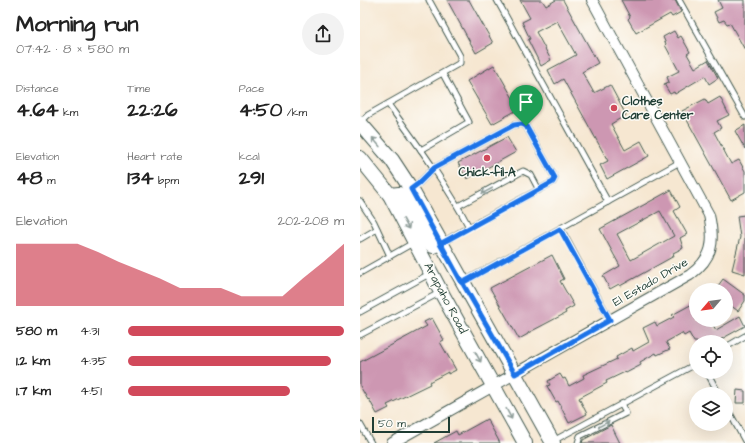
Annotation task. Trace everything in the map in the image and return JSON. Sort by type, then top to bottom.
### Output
[{"type":"main road","name":"Arapaho Road","points":[[360,123],[392,160],[411,189],[440,244],[515,374],[552,442]]},
{"type":"main road","name":"Arapaho Road","points":[[360,158],[390,195],[441,292],[525,443]]},
{"type":"main road","points":[[390,195],[399,194],[406,202],[430,244],[433,246],[440,244]]},
{"type":"street","name":"El Estado Drive","points":[[392,443],[690,275],[700,268],[712,245],[713,231],[709,215],[592,0]]},
{"type":"lane","points":[[360,123],[368,115],[443,74],[460,63],[460,56],[429,0]]},
{"type":"lane","points":[[497,0],[608,202]]},
{"type":"lane","points":[[679,0],[745,117]]},
{"type":"lane","points":[[421,150],[469,122],[443,74]]},
{"type":"lane","points":[[388,104],[434,168],[458,206],[469,227]]},
{"type":"lane","points":[[411,189],[434,168],[514,125],[522,124],[526,126],[555,178],[553,182],[440,244]]},
{"type":"lane","points":[[462,283],[681,162]]},
{"type":"lane","points":[[458,206],[523,171],[531,175],[539,190]]},
{"type":"lane","points":[[361,204],[378,229],[390,256]]},
{"type":"lane","points":[[360,239],[378,229]]},
{"type":"lane","points":[[560,229],[610,320]]},
{"type":"lane","points":[[360,273],[416,242]]},
{"type":"lane","points":[[360,312],[432,273]]},
{"type":"lane","points":[[360,335],[441,292]]},
{"type":"lane","points":[[733,343],[745,336]]},
{"type":"lane","points":[[552,442],[689,368]]},
{"type":"lane","points":[[578,443],[580,436],[626,413],[621,404]]},
{"type":"lane","points":[[733,419],[745,441]]},
{"type":"lane","points":[[360,424],[371,443]]},
{"type":"building","points":[[447,0],[469,0],[493,43],[476,53]]},
{"type":"building","points":[[520,0],[542,0],[546,6],[556,0],[563,0],[598,63],[582,72],[594,93],[610,85],[626,115],[611,124],[625,150],[641,141],[649,156],[607,179],[600,165],[608,161],[563,79],[555,84],[548,70],[576,55],[557,21],[536,32],[551,60],[541,66],[528,40],[530,39],[522,22],[530,18]]},
{"type":"building","points":[[621,0],[675,0],[681,12],[672,17],[670,14],[636,33],[628,19],[630,17]]},
{"type":"building","points":[[718,0],[745,0],[745,50],[730,23],[727,24],[724,20],[719,22],[714,12],[722,8]]},
{"type":"building","points":[[674,31],[678,38],[681,36],[690,52],[687,54],[695,68],[708,60],[718,78],[709,84],[705,76],[675,94],[674,92],[670,94],[664,84],[669,82],[667,77],[679,71],[665,45],[666,44],[663,37]]},
{"type":"building","points":[[494,65],[519,109],[492,124],[467,81]]},
{"type":"building","points":[[720,97],[729,115],[717,121],[721,128],[714,132],[731,164],[739,160],[745,171],[745,192],[731,200],[682,111],[705,99],[708,104]]},
{"type":"building","points":[[745,125],[745,149],[735,131]]},
{"type":"building","name":"Chick-fil-A","points":[[507,137],[516,152],[467,179],[458,163]]},
{"type":"building","points":[[671,190],[680,207],[674,211],[687,234],[680,238],[683,248],[673,253],[674,256],[620,286],[619,284],[610,289],[603,276],[620,266],[600,229]],"holes":[[[660,211],[674,236],[631,260],[617,234]]]},
{"type":"building","points":[[745,215],[745,274],[732,270],[740,237],[737,216]]},
{"type":"building","points":[[552,255],[564,279],[560,281],[574,306],[565,311],[566,313],[519,339],[490,288]]},
{"type":"building","points":[[723,279],[728,283],[720,283]]},
{"type":"building","points":[[733,286],[745,295],[745,301],[738,311],[733,307]]},
{"type":"building","points":[[689,306],[689,327],[714,327],[716,330],[721,327],[733,327],[733,320],[740,316],[745,326],[729,335],[690,335],[689,333],[684,336],[682,333],[666,342],[670,349],[657,355],[656,353],[640,362],[641,365],[606,381],[607,383],[579,398],[587,414],[569,423],[558,401],[556,402],[547,386],[550,385],[548,381],[560,374],[563,379],[565,378],[569,386],[584,378],[583,375],[617,359],[616,357],[632,348],[633,351],[649,342],[643,328],[655,322],[657,326],[674,317],[672,315]]},
{"type":"building","points":[[432,318],[444,340],[440,342],[456,370],[448,374],[448,372],[429,382],[430,384],[387,405],[389,408],[377,414],[360,386],[360,362],[427,326],[424,322]]},
{"type":"building","points":[[737,390],[745,391],[745,403],[736,403]]},
{"type":"building","points":[[487,419],[500,443],[434,443],[456,431],[458,435]]},
{"type":"building","points":[[611,425],[620,443],[582,443],[583,440]]},
{"type":"place","name":"Clothes Care Center","points":[[614,108]]},
{"type":"place","name":"Chick-fil-A","points":[[487,158]]},
{"type":"route","points":[[526,126],[522,124],[514,125],[434,168],[411,189],[440,244],[462,283],[560,229],[610,320],[515,374],[462,283],[440,244],[553,182],[555,178],[526,126]]}]
